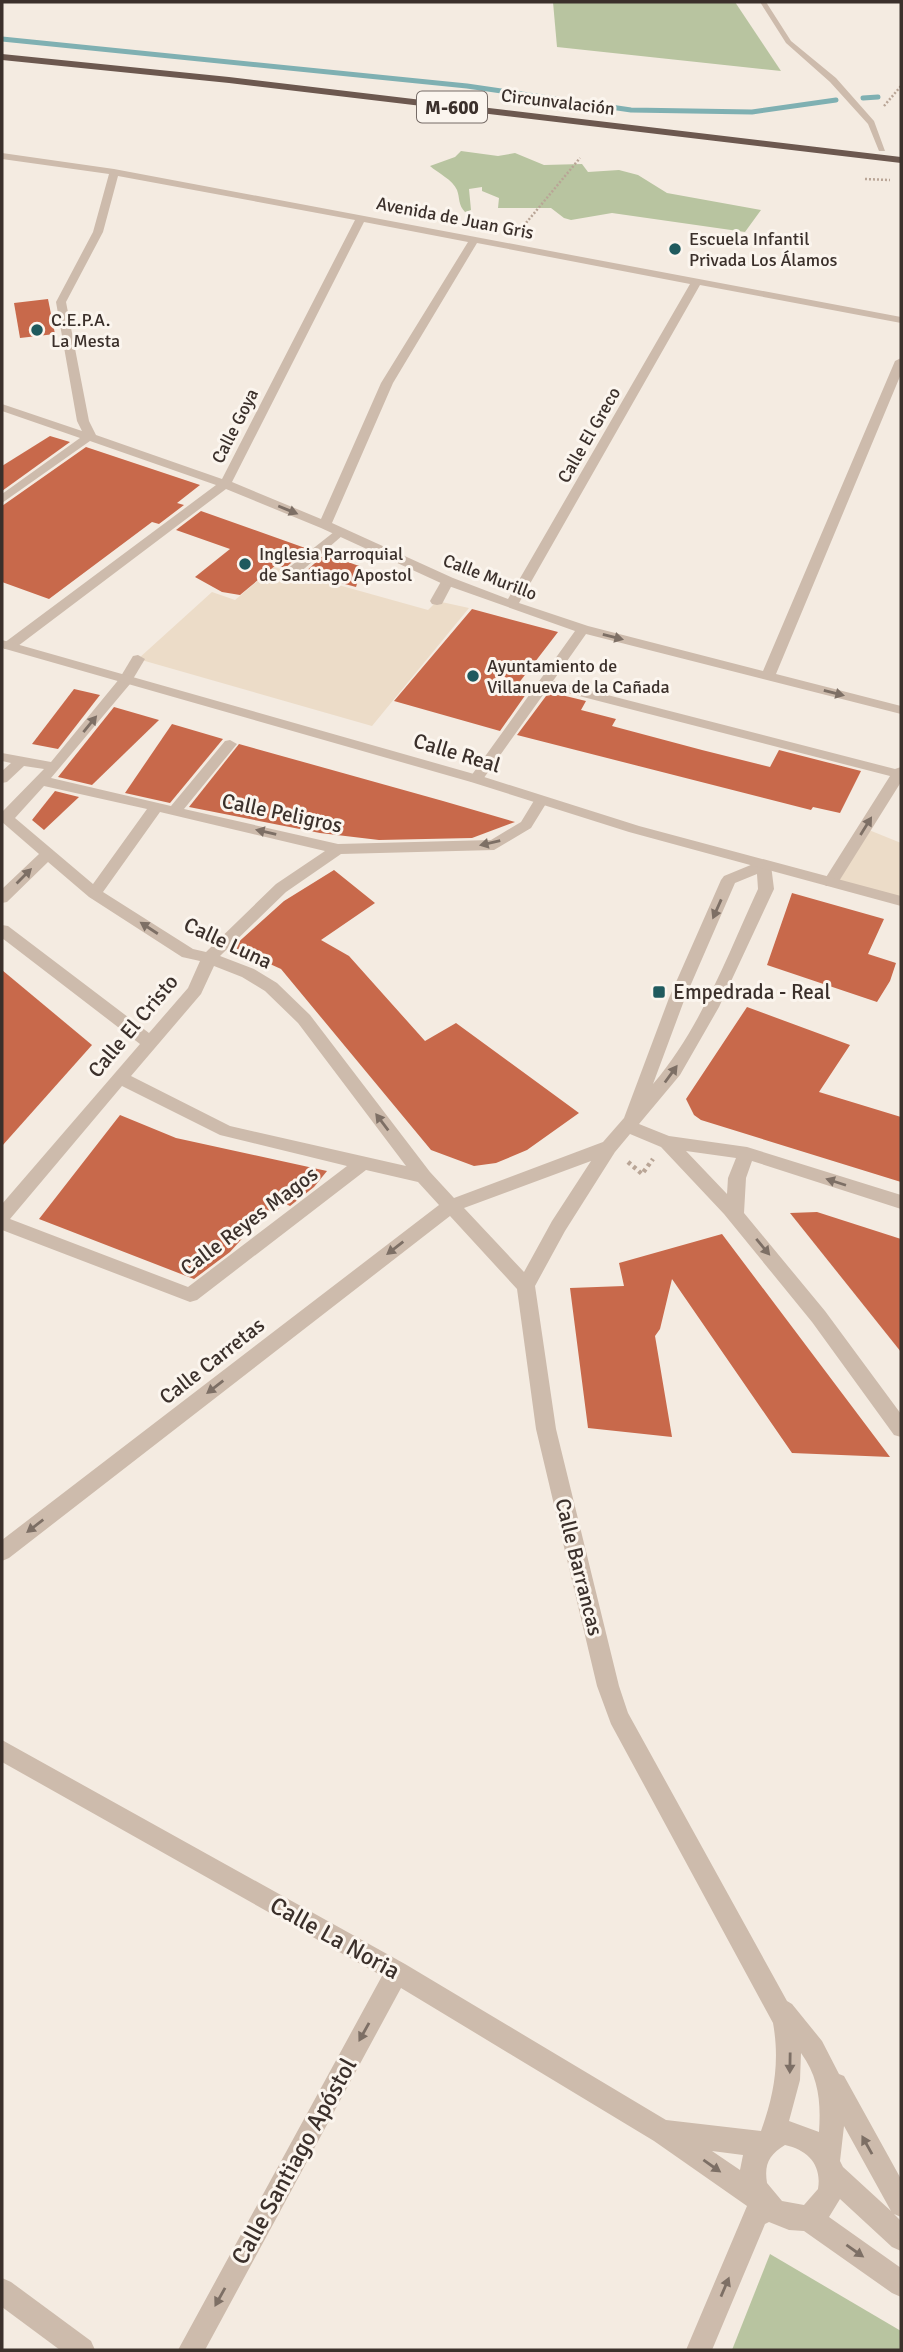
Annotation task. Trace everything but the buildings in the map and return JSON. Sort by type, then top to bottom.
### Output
[{"type":"highway","name":"Circunvalación","points":[[2,57],[229,80],[901,160]]},
{"type":"street","name":"Avenida de Juan Gris","points":[[2,156],[114,172],[901,320]]},
{"type":"street","points":[[2,499],[90,436],[83,421],[61,302],[98,232],[114,172]]},
{"type":"street","name":"Calle Goya","points":[[5,645],[225,484],[361,218]]},
{"type":"street","points":[[325,525],[387,383],[474,240]]},
{"type":"street","name":"Calle El Greco","points":[[510,605],[697,281]]},
{"type":"street","points":[[768,676],[901,361]]},
{"type":"street","name":"Calle Murillo","points":[[2,407],[225,484],[325,525],[448,582],[510,605],[583,629],[901,710]]},
{"type":"street","points":[[292,572],[340,532]]},
{"type":"street","points":[[437,601],[448,582]]},
{"type":"street","points":[[476,779],[583,629]]},
{"type":"street","name":"Calle Real","points":[[5,645],[476,779],[540,802],[901,901]]},
{"type":"street","points":[[4,818],[43,781],[125,681],[138,659]]},
{"type":"street","points":[[545,683],[900,773],[831,883]]},
{"type":"street","points":[[175,811],[230,744]]},
{"type":"street","points":[[2,757],[54,767]]},
{"type":"street","points":[[2,779],[20,762]]},
{"type":"street","name":"Calle Peligros","points":[[43,781],[338,849],[494,845],[526,825],[540,802]]},
{"type":"street","points":[[94,893],[156,807]]},
{"type":"street","name":"Calle Luna","points":[[4,818],[94,893],[188,953],[248,973],[271,988],[304,1019],[449,1207],[526,1286]]},
{"type":"street","name":"Calle El Cristo","points":[[2,1216],[195,990],[209,958],[281,888],[338,849]]},
{"type":"street","points":[[2,898],[46,855]]},
{"type":"street","points":[[526,1286],[558,1226],[609,1147],[628,1127],[674,1071],[711,1007],[766,889],[763,865],[729,880],[677,998],[628,1127]]},
{"type":"street","points":[[2,930],[150,1042]]},
{"type":"street","points":[[120,1078],[226,1131],[424,1177]]},
{"type":"street","points":[[628,1127],[667,1142],[747,1153],[901,1202]]},
{"type":"street","points":[[667,1142],[735,1213],[823,1320],[901,1429]]},
{"type":"street","name":"Calle Carretas","points":[[2,1552],[449,1207],[609,1147]]},
{"type":"street","points":[[735,1213],[737,1178],[747,1153]]},
{"type":"street","name":"Calle Reyes Magos","points":[[2,1223],[190,1296],[362,1164]]},
{"type":"street","name":"Calle Barrancas","points":[[526,1286],[546,1429],[608,1686],[619,1717],[784,2020],[791,2062],[785,2098],[766,2141]]},
{"type":"street","name":"Calle La Noria","points":[[2,1750],[397,1972],[663,2132],[764,2203]]},
{"type":"street","name":"Calle Santiago Apóstol","points":[[191,2350],[397,1972]]},
{"type":"street","name":"Calle Barrancas","points":[[773,1998],[809,2042],[827,2071],[834,2104],[830,2167]]},
{"type":"street","points":[[827,2071],[901,2204]]},
{"type":"street","name":"Calle La Noria","points":[[663,2132],[766,2141]]},
{"type":"street","points":[[901,2238],[830,2167],[815,2144],[796,2133],[783,2132],[766,2141],[754,2157],[754,2186],[764,2203],[783,2217],[808,2218],[901,2284]]},
{"type":"street","points":[[808,2218],[828,2201],[832,2189],[830,2167]]},
{"type":"street","points":[[699,2350],[756,2215],[764,2203]]},
{"type":"street","points":[[2,2291],[82,2350]]},
{"type":"lane","points":[[762,2],[788,42],[833,80],[871,123],[882,149]]},
{"type":"path","points":[[871,123],[901,86]]},
{"type":"path","points":[[507,246],[580,158]]},
{"type":"green space","points":[[553,2],[735,2],[781,71],[557,47]]},
{"type":"green space","points":[[461,151],[498,156],[515,153],[544,165],[582,164],[588,172],[619,170],[638,175],[667,193],[761,210],[745,232],[612,213],[571,220],[551,208],[498,208],[499,198],[482,191],[482,187],[469,189],[471,210],[465,212],[455,186],[430,166],[455,157]]},
{"type":"green space","points":[[770,2254],[901,2331],[901,2350],[732,2350]]},
{"type":"shaded area","points":[[274,567],[428,610],[437,601],[469,608],[372,726],[138,659],[212,592],[235,600]]},
{"type":"shaded area","points":[[864,828],[901,843],[901,901],[831,882]]},
{"type":"waterway","points":[[2,39],[467,86],[631,110],[752,112],[836,100]]},
{"type":"waterway","points":[[863,98],[878,97]]},
{"type":"place","name":"Escuela Infantil Privada Los Álamos","points":[[675,249]]},
{"type":"place","name":"C.E.P.A. La Mesta","points":[[37,330]]},
{"type":"place","name":"Inglesia Parroquial de Santiago Apostol","points":[[245,564]]},
{"type":"place","name":"Ayuntamiento de Villanueva de la Cañada","points":[[473,676]]},
{"type":"place","name":"Empedrada - Real","points":[[659,992]]}]
